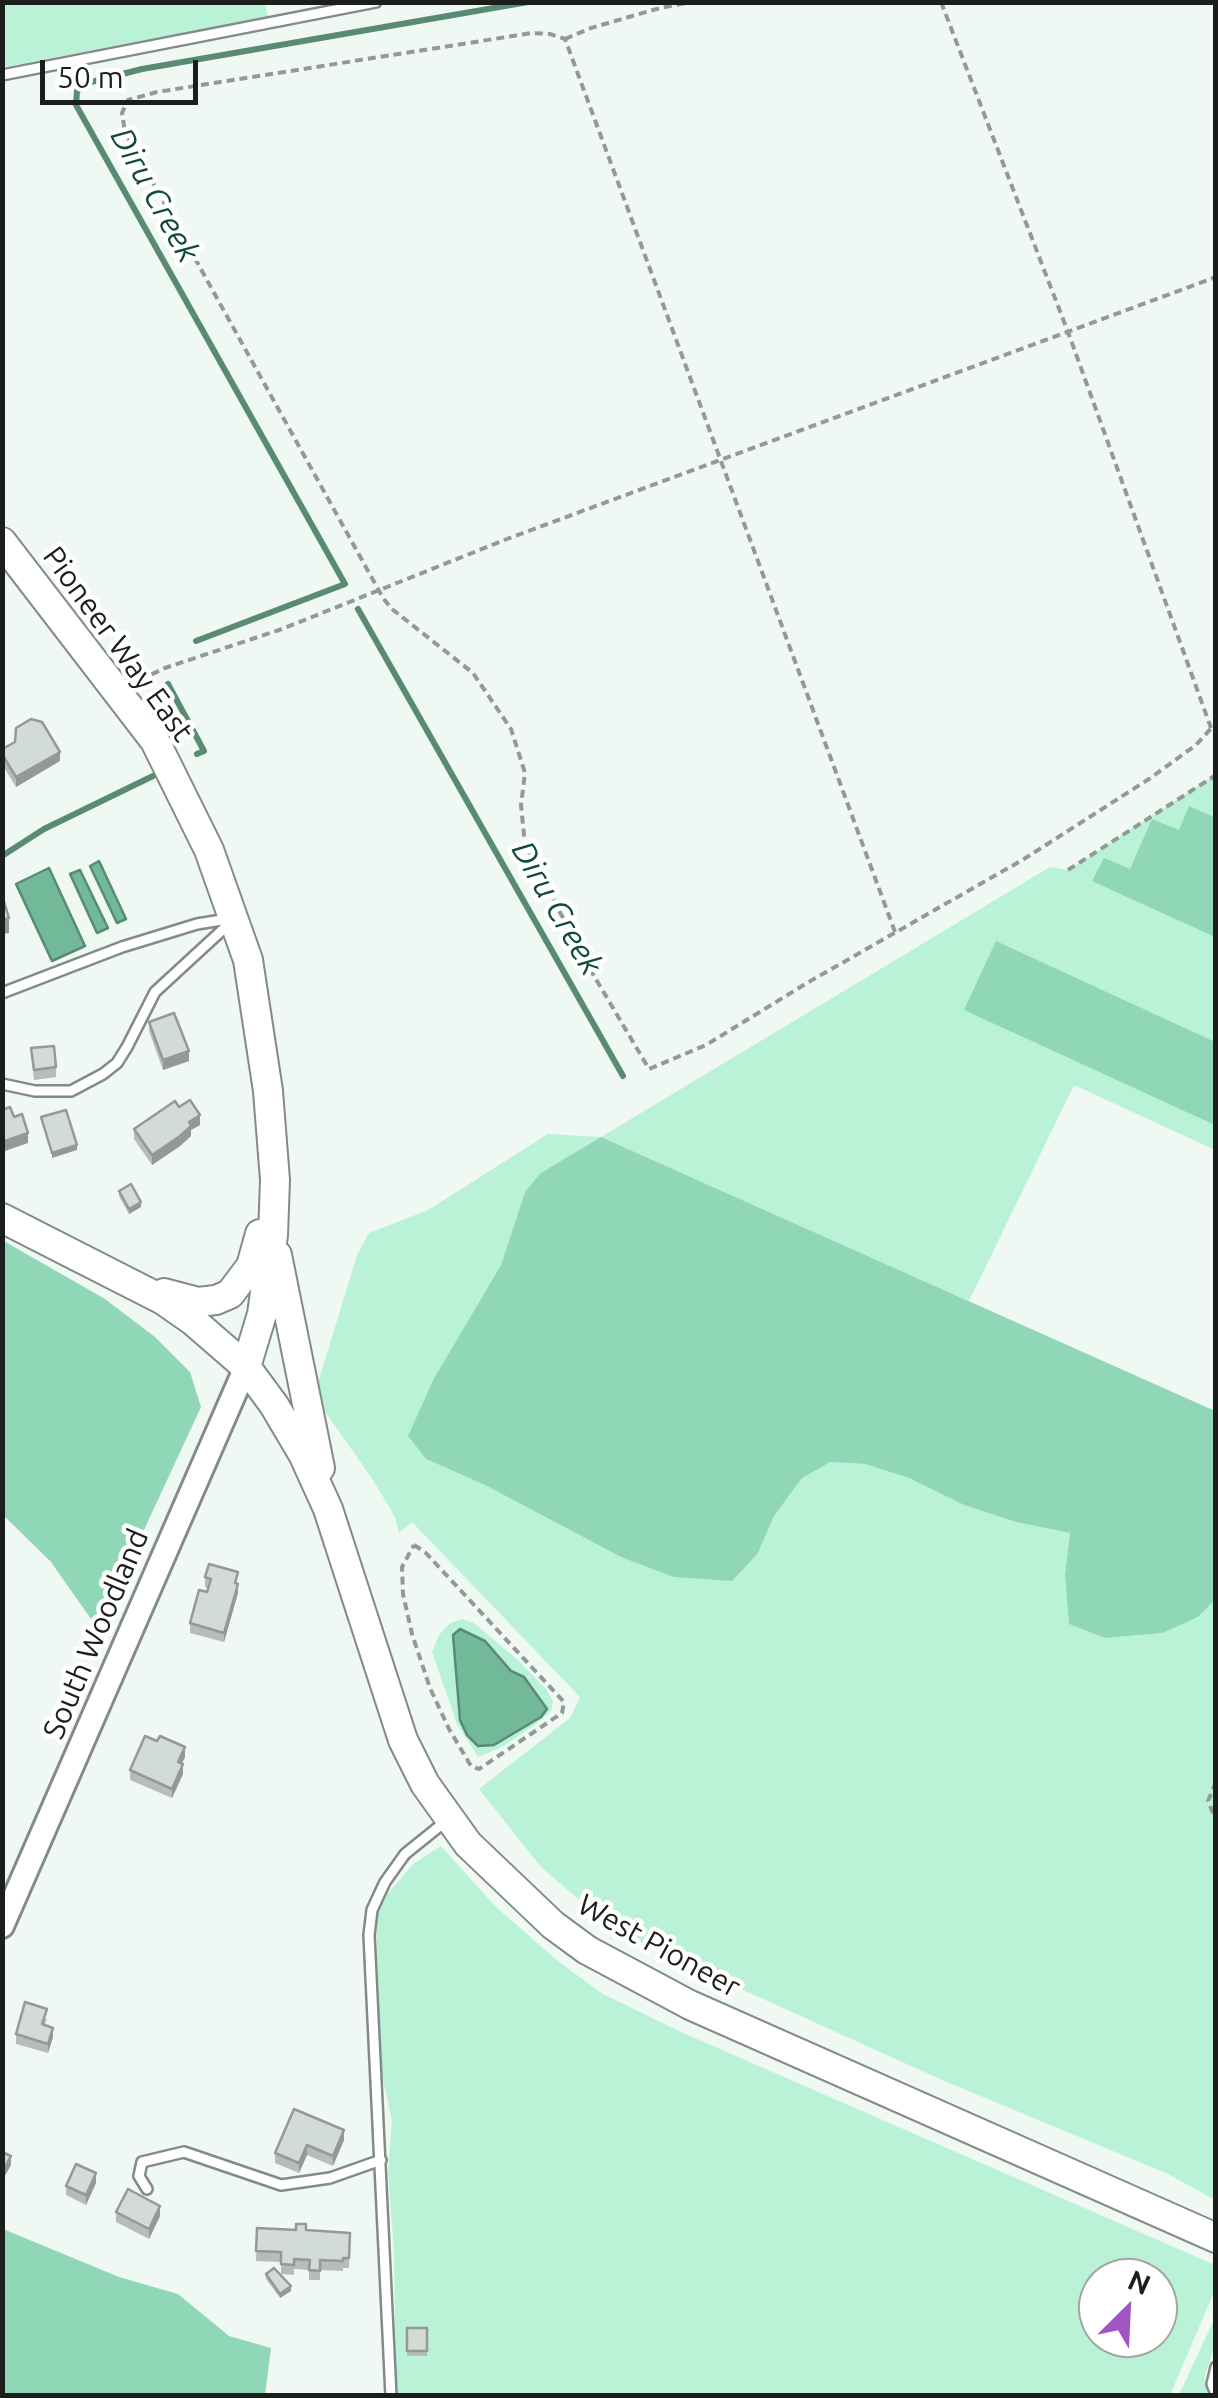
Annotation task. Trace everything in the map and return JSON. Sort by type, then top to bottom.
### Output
[{"type":"main road","name":"Pioneer Way East","points":[[2,542],[155,742],[187,800],[248,960],[273,1132],[274,1180],[273,1235],[262,1314],[246,1367]]},
{"type":"main road","points":[[2,1218],[174,1297],[198,1302],[216,1300],[230,1294],[251,1266],[274,1180]]},
{"type":"main road","points":[[273,1235],[328,1509]]},
{"type":"main road","name":"West Pioneer","points":[[122,1276],[193,1321],[246,1367],[274,1405],[303,1454],[328,1509],[403,1740],[425,1784],[448,1819],[493,1871],[532,1907],[587,1950],[635,1977],[759,2037],[1216,2238]]},
{"type":"street","name":"South Woodland","points":[[2,1926],[246,1367]]},
{"type":"lane","points":[[2,74],[376,2]]},
{"type":"lane","points":[[2,992],[122,947],[197,924],[235,918]]},
{"type":"lane","points":[[2,1084],[35,1091],[71,1091],[103,1074],[128,1046],[155,992],[235,918]]},
{"type":"lane","points":[[392,2396],[369,1934],[372,1910],[385,1882],[405,1854],[448,1819]]},
{"type":"lane","points":[[147,2188],[139,2176],[142,2162],[184,2152],[281,2185],[330,2178],[381,2160]]},
{"type":"lane","points":[[1216,2367],[1212,2377],[1216,2394]]},
{"type":"path","points":[[565,40],[577,32],[692,2]]},
{"type":"path","points":[[895,932],[565,40],[532,33],[157,92],[128,100],[123,108],[124,132],[378,588],[392,609],[481,680],[512,729],[525,773],[520,804],[525,844],[587,964],[649,1069],[706,1045],[1024,859],[1134,789],[1196,745],[1213,726],[941,2]]},
{"type":"path","points":[[118,690],[165,668],[282,629],[378,588],[1216,277]]},
{"type":"path","points":[[1068,870],[1216,774]]},
{"type":"path","points":[[414,1545],[425,1552],[564,1702],[562,1713],[479,1769],[474,1768],[436,1702],[412,1634],[402,1567],[414,1545]]},
{"type":"path","points":[[1216,1782],[1208,1801],[1216,1820]]},
{"type":"shaded area","points":[[3,2],[265,3],[268,17],[3,67]]},
{"type":"shaded area","points":[[1215,775],[1215,1150],[1074,1085],[969,1301],[601,1137],[1050,867],[1068,870]]},
{"type":"shaded area","points":[[1189,806],[1215,815],[1215,937],[1092,881],[1104,858],[1130,869],[1152,819],[1179,830]]},
{"type":"shaded area","points":[[99,861],[126,919],[117,923],[90,866]]},
{"type":"shaded area","points":[[49,868],[85,946],[52,961],[16,884]]},
{"type":"shaded area","points":[[80,870],[108,928],[97,933],[70,874]]},
{"type":"shaded area","points":[[996,941],[1215,1042],[1215,1125],[964,1010]]},
{"type":"shaded area","points":[[548,1134],[601,1137],[525,1192],[501,1265],[433,1380],[408,1436],[426,1459],[485,1485],[621,1557],[758,1553],[774,1516],[802,1478],[829,1462],[865,1464],[909,1478],[964,1505],[1016,1522],[1070,1533],[1065,1575],[1069,1624],[1105,1638],[1163,1633],[1198,1617],[1215,1600],[1215,2200],[1168,2174],[942,2080],[646,1946],[592,1911],[541,1867],[479,1789],[570,1718],[580,1697],[412,1522],[399,1533],[395,1517],[373,1480],[314,1396],[357,1255],[369,1233],[428,1210]]},
{"type":"shaded area","points":[[601,1137],[1215,1411],[1215,1600],[1198,1617],[1163,1633],[1105,1638],[1069,1624],[1065,1575],[1070,1533],[1016,1522],[964,1505],[909,1478],[865,1464],[830,1462],[802,1478],[774,1516],[758,1553],[732,1581],[674,1577],[621,1557],[485,1485],[426,1459],[408,1436],[433,1380],[501,1265],[525,1192],[541,1173]]},
{"type":"shaded area","points":[[2,1240],[105,1299],[155,1337],[190,1372],[201,1407],[98,1629],[51,1562],[3,1515]]},
{"type":"shaded area","points":[[463,1619],[474,1623],[518,1660],[547,1690],[553,1702],[551,1711],[536,1724],[502,1747],[478,1757],[457,1724],[432,1652],[439,1635],[450,1623]],"holes":[[[453,1635],[497,1653],[511,1671],[524,1677],[547,1709],[495,1744],[460,1720]]]},
{"type":"shaded area","points":[[460,1629],[485,1641],[511,1671],[524,1677],[547,1709],[541,1717],[494,1745],[478,1746],[460,1720],[453,1635]]},
{"type":"shaded area","points":[[441,1846],[495,1906],[603,1994],[681,2032],[1215,2265],[1215,2290],[1170,2395],[396,2395],[394,2251],[388,2172],[392,2121],[381,2071],[376,1918],[387,1895],[413,1864]]},
{"type":"shaded area","points":[[3,2229],[119,2277],[178,2294],[229,2336],[271,2348],[265,2395],[3,2395]]},
{"type":"shaded area","points":[[1215,2317],[1215,2345],[1204,2378],[1210,2395],[1179,2395]]},
{"type":"building","points":[[31,719],[42,722],[60,752],[16,777],[2,749],[15,742],[16,728]]},
{"type":"building","points":[[2,895],[9,918],[2,920]]},
{"type":"building","points":[[174,1013],[189,1051],[163,1060],[149,1022]]},
{"type":"building","points":[[54,1046],[56,1067],[34,1070],[31,1048]]},
{"type":"building","points":[[190,1100],[200,1115],[189,1122],[191,1126],[180,1136],[152,1155],[134,1129],[175,1101],[179,1107]]},
{"type":"building","points":[[10,1107],[14,1117],[22,1114],[28,1133],[2,1142],[2,1110]]},
{"type":"building","points":[[66,1110],[77,1145],[52,1153],[41,1117]]},
{"type":"building","points":[[131,1184],[141,1202],[129,1209],[119,1191]]},
{"type":"building","points":[[209,1564],[238,1572],[224,1633],[190,1623],[199,1590],[207,1592],[211,1579],[205,1577]]},
{"type":"building","points":[[145,1736],[157,1741],[160,1736],[185,1747],[178,1762],[183,1764],[172,1789],[130,1770]]},
{"type":"building","points":[[25,2002],[47,2009],[42,2024],[53,2028],[48,2044],[16,2034]]},
{"type":"building","points":[[294,2109],[344,2130],[333,2156],[307,2145],[299,2163],[275,2153]]},
{"type":"building","points":[[2,2152],[11,2156],[2,2172]]},
{"type":"building","points":[[76,2164],[96,2173],[86,2195],[66,2186]]},
{"type":"building","points":[[128,2189],[160,2206],[149,2229],[116,2212]]},
{"type":"building","points":[[296,2224],[306,2224],[306,2230],[350,2233],[349,2258],[320,2260],[320,2271],[309,2270],[310,2260],[294,2259],[294,2265],[281,2264],[281,2252],[256,2251],[257,2228],[296,2230]]},
{"type":"building","points":[[274,2268],[291,2286],[280,2294],[266,2274]]},
{"type":"building","points":[[407,2328],[427,2328],[427,2351],[407,2351]]},
{"type":"waterway","name":"Diru Creek","points":[[196,641],[345,584],[76,105],[77,91],[91,82],[142,69],[528,2]]},
{"type":"waterway","name":"Diru Creek","points":[[358,609],[623,1076]]},
{"type":"waterway","name":"Diru Creek","points":[[168,684],[204,751],[197,754]]},
{"type":"waterway","name":"Diru Creek","points":[[2,856],[44,829],[153,776]]}]
